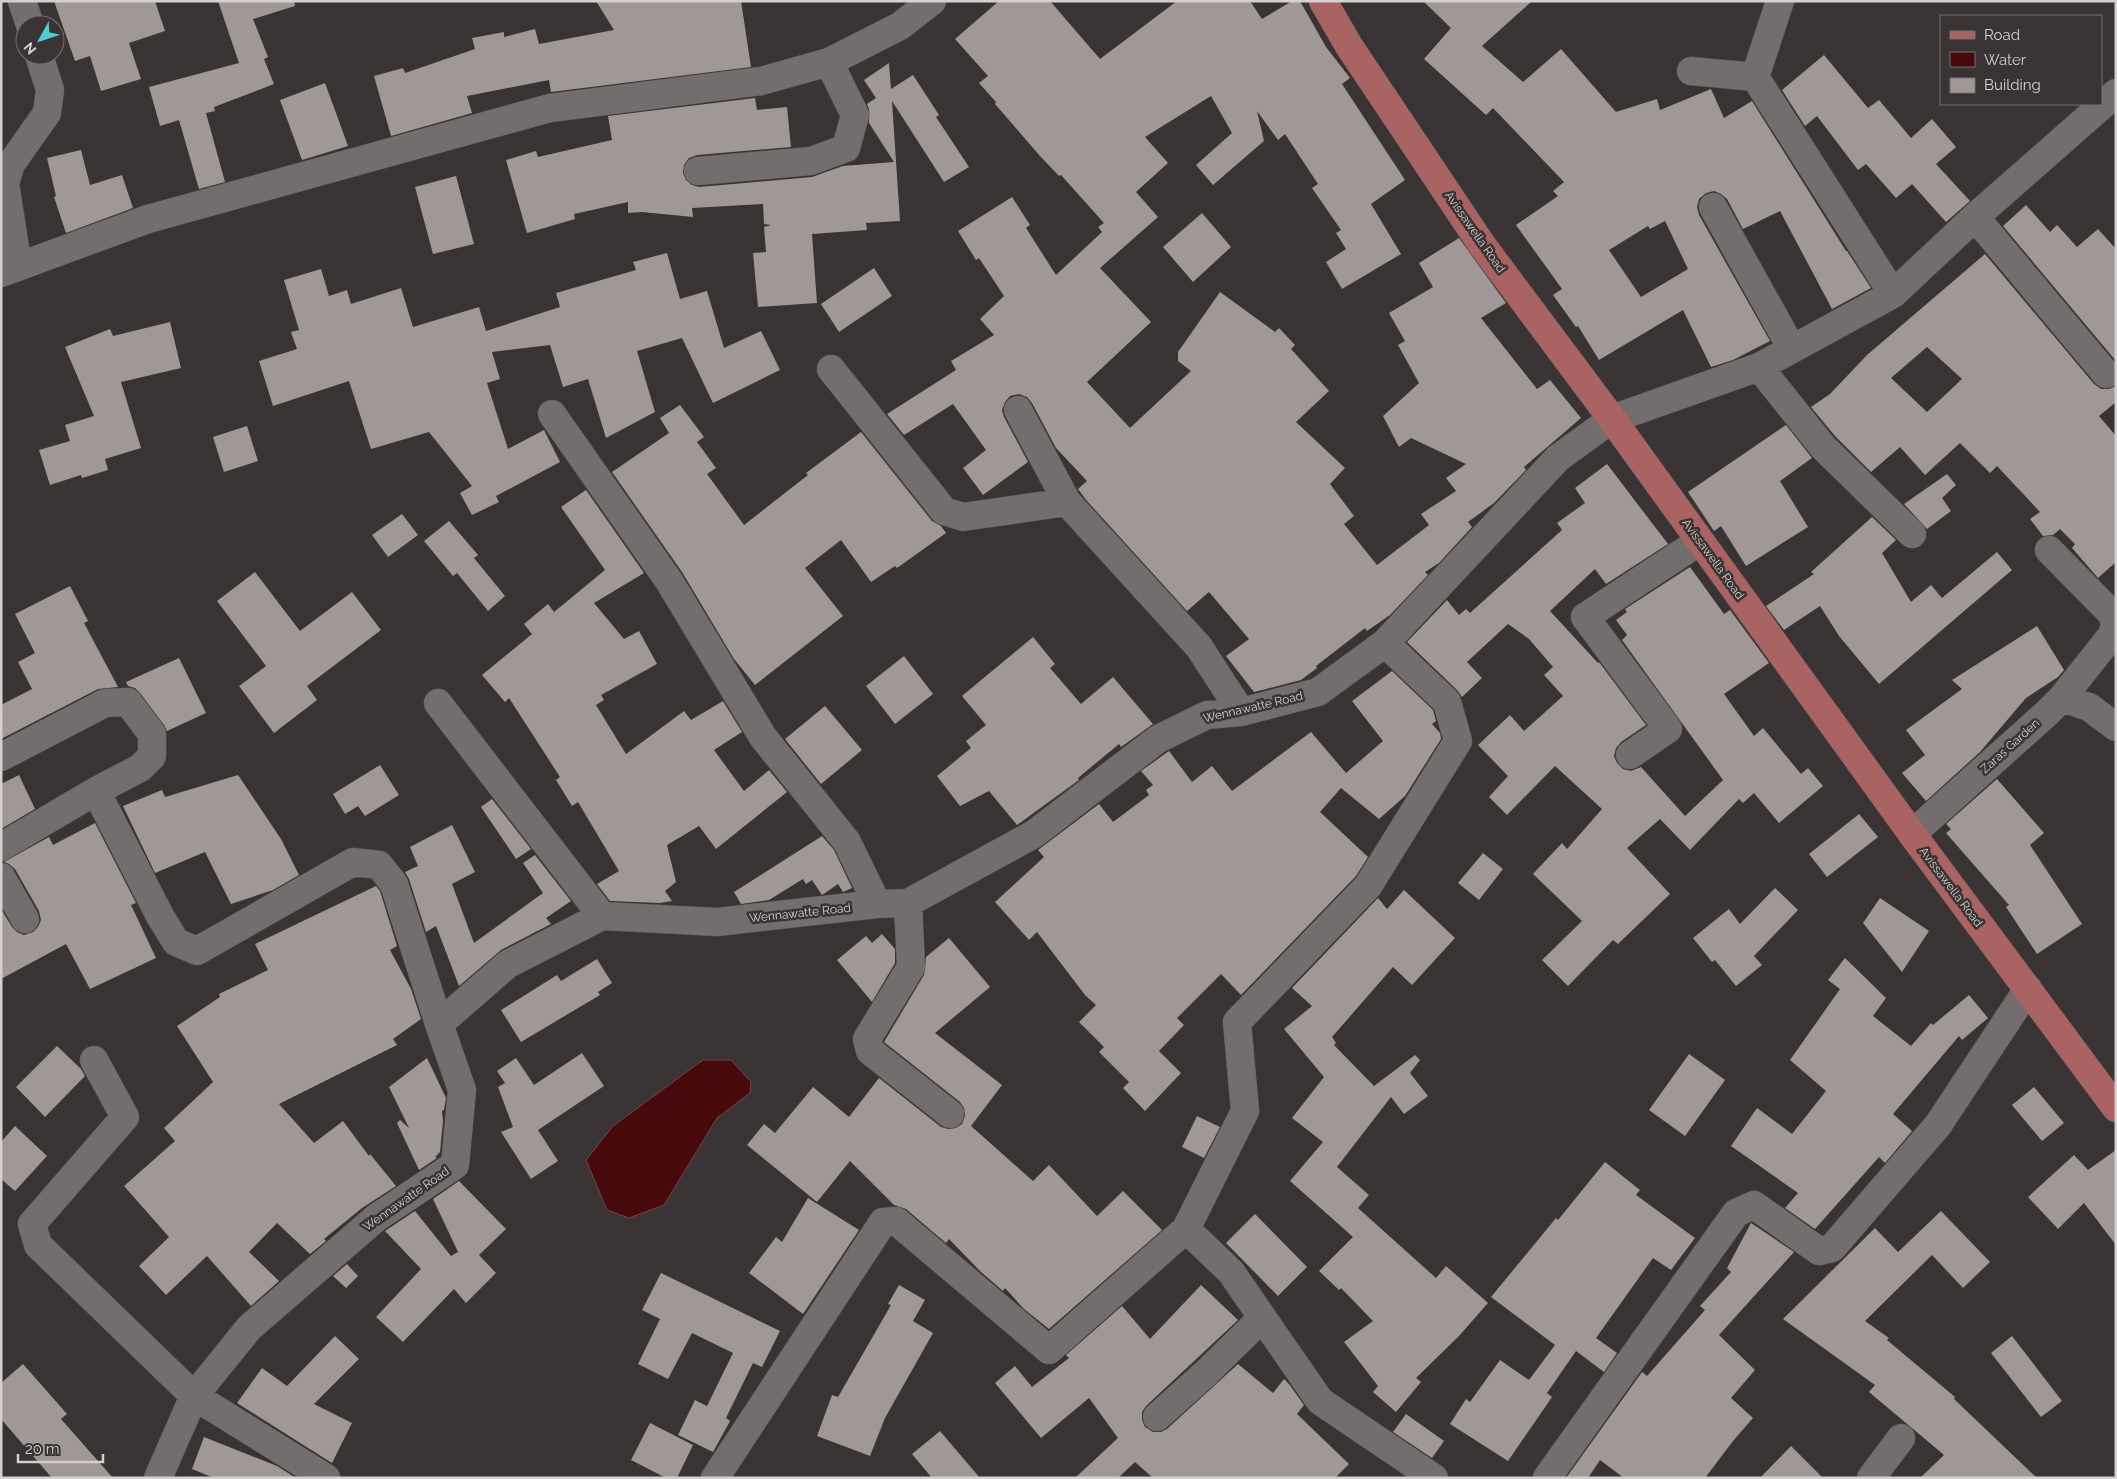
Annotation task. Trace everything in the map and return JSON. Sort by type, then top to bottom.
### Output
[{"type":"main road","name":"Avissawella Road","points":[[1323,1],[1349,46],[1482,244],[1612,419],[1912,834],[2116,1108]]},
{"type":"street","points":[[22,1],[27,15]]},
{"type":"street","points":[[42,65],[50,90],[47,114],[11,164],[5,183],[10,270],[148,219],[550,108],[761,81],[829,62],[900,26],[932,1]]},
{"type":"street","points":[[1755,77],[1780,1]]},
{"type":"street","points":[[698,171],[811,161],[846,148],[855,115],[829,62]]},
{"type":"street","points":[[1691,71],[1755,77]]},
{"type":"street","points":[[1755,77],[1893,294]]},
{"type":"street","name":"Wennawatte Road","points":[[602,916],[717,922],[877,904],[908,903],[1034,834],[1158,739],[1207,715],[1241,712],[1318,692],[1386,644],[1558,458],[1612,419],[1759,367],[1893,294],[1975,217],[2116,93]]},
{"type":"street","points":[[1713,207],[1792,349]]},
{"type":"street","points":[[1975,217],[2106,374]]},
{"type":"street","points":[[1759,367],[1823,447],[1912,534]]},
{"type":"street","points":[[832,369],[944,511],[963,517],[1067,502]]},
{"type":"street","points":[[1018,410],[1067,502],[1199,647],[1241,712]]},
{"type":"street","points":[[552,414],[669,581],[763,737],[847,842],[877,904]]},
{"type":"street","points":[[1630,755],[1668,729],[1585,617],[1700,541]]},
{"type":"street","name":"Zaras Garden","points":[[1912,834],[2062,698],[2112,635],[2115,624],[2112,614],[2049,550]]},
{"type":"street","points":[[715,1478],[883,1222],[896,1221],[1049,1350],[1186,1230],[1245,1111],[1237,1022],[1368,886],[1458,741],[1447,702],[1386,644]]},
{"type":"street","points":[[2062,698],[2089,707],[2116,726]]},
{"type":"street","points":[[1,757],[105,703],[128,702],[152,734],[152,756],[140,768],[96,791],[1,847]]},
{"type":"street","points":[[96,791],[160,916],[176,942],[197,951],[353,862],[380,865],[394,884],[439,1024],[508,964],[602,916],[438,703]]},
{"type":"street","points":[[1,877],[25,919]]},
{"type":"street","points":[[908,903],[911,967],[867,1039],[870,1051],[950,1114]]},
{"type":"street","points":[[1547,1478],[1736,1213],[1754,1205],[1819,1251],[1832,1248],[1938,1125],[2028,989]]},
{"type":"street","name":"Wennawatte Road","points":[[158,1478],[194,1396],[249,1328],[376,1218],[455,1165],[462,1090],[439,1024]]},
{"type":"street","points":[[94,1060],[125,1117],[32,1224],[38,1245],[194,1396],[326,1478]]},
{"type":"street","points":[[1186,1230],[1231,1272],[1261,1319],[1320,1401],[1434,1478]]},
{"type":"street","points":[[1157,1417],[1206,1373],[1261,1319]]},
{"type":"street","points":[[1871,1478],[1901,1438]]},
{"type":"water","points":[[703,1060],[731,1060],[751,1082],[750,1093],[717,1118],[664,1205],[629,1218],[607,1210],[586,1160],[613,1126]]},
{"type":"building","points":[[54,1],[155,1],[165,31],[129,43],[141,79],[101,91],[90,56],[75,61],[65,32],[65,15],[59,15]]},
{"type":"building","points":[[218,1],[294,1],[295,6],[253,19],[268,57],[264,59],[274,84],[214,107],[215,111],[206,113],[225,182],[199,189],[179,120],[160,126],[149,87],[239,63]]},
{"type":"building","points":[[596,1],[741,1],[751,67],[551,92],[549,80],[467,96],[472,113],[391,136],[374,76],[403,68],[405,73],[475,49],[472,38],[504,32],[504,37],[535,29],[539,44],[614,30]]},
{"type":"building","points":[[999,1],[1050,1],[1100,59],[1177,1],[1250,1],[1262,19],[1292,1],[1300,1],[1326,47],[1350,78],[1342,84],[1405,180],[1371,204],[1401,254],[1342,289],[1326,262],[1346,249],[1336,233],[1341,230],[1312,188],[1318,184],[1285,134],[1278,140],[1257,111],[1264,141],[1213,185],[1196,165],[1232,133],[1211,96],[1145,137],[1168,163],[1136,192],[1158,217],[1100,268],[1151,322],[1087,382],[1130,428],[1191,371],[1178,361],[1178,352],[1220,292],[1275,332],[1279,328],[1295,345],[1291,349],[1329,391],[1296,422],[1345,468],[1330,484],[1354,516],[1344,524],[1377,565],[1429,525],[1421,514],[1456,491],[1446,478],[1466,464],[1411,438],[1399,447],[1383,416],[1419,383],[1398,345],[1405,341],[1389,313],[1433,287],[1419,263],[1459,238],[1506,303],[1481,318],[1537,389],[1550,380],[1581,418],[1524,467],[1526,470],[1494,503],[1468,522],[1472,527],[1439,563],[1425,572],[1428,575],[1390,615],[1367,631],[1365,628],[1301,680],[1254,692],[1226,656],[1249,639],[1209,592],[1187,611],[1078,489],[1087,481],[1056,448],[1027,397],[1019,394],[1010,396],[1002,410],[1028,462],[983,495],[963,468],[986,450],[953,404],[904,435],[887,414],[956,370],[951,361],[994,335],[980,319],[1004,296],[979,258],[976,260],[958,231],[1012,197],[1030,225],[1026,228],[1056,275],[1102,232],[1098,227],[1104,223],[1061,175],[1059,176],[1040,156],[979,83],[988,76],[955,39]]},
{"type":"building","points":[[1423,1],[1532,1],[1482,46],[1523,82],[1561,49],[1616,112],[1657,99],[1660,110],[1711,89],[1724,118],[1752,101],[1871,288],[1832,309],[1780,211],[1743,229],[1727,199],[1714,191],[1706,193],[1699,199],[1697,207],[1699,215],[1770,341],[1733,360],[1711,367],[1683,310],[1599,360],[1578,326],[1576,327],[1553,295],[1562,289],[1516,225],[1558,196],[1553,191],[1564,182],[1493,108],[1486,115],[1424,59],[1451,28]],"holes":[[[1665,221],[1688,269],[1641,297],[1609,250],[1648,226],[1650,229]]]},
{"type":"building","points":[[1824,55],[1868,108],[1879,100],[1911,138],[1932,119],[1956,147],[1936,164],[1970,201],[1946,222],[1912,184],[1896,198],[1866,164],[1858,170],[1817,116],[1805,126],[1782,90]]},
{"type":"building","points":[[889,63],[891,89],[913,75],[939,115],[936,117],[969,167],[944,182],[892,101],[900,221],[866,223],[867,230],[812,234],[817,303],[758,307],[753,253],[766,252],[764,227],[771,225],[764,224],[763,204],[692,208],[693,217],[642,212],[628,213],[628,202],[574,214],[575,219],[527,233],[506,160],[536,151],[538,157],[612,140],[608,116],[755,98],[757,110],[787,107],[791,147],[697,155],[689,158],[684,165],[683,173],[686,180],[692,185],[699,187],[812,177],[843,166],[894,162],[869,123],[867,104],[876,98],[864,80]]},
{"type":"building","points":[[325,83],[348,146],[302,160],[280,100]]},
{"type":"building","points":[[81,150],[90,185],[122,175],[133,208],[66,233],[54,197],[56,196],[47,158]]},
{"type":"building","points":[[456,176],[474,244],[433,254],[415,187]]},
{"type":"building","points":[[2026,205],[2050,232],[2057,225],[2077,247],[2098,229],[2116,249],[2116,361],[2003,226]]},
{"type":"building","points":[[1202,213],[1231,247],[1193,282],[1163,247]]},
{"type":"building","points":[[667,253],[680,299],[707,291],[724,348],[761,331],[780,370],[713,403],[682,338],[637,351],[655,412],[606,438],[588,379],[563,387],[550,345],[492,352],[500,379],[487,383],[508,449],[544,430],[560,462],[496,496],[499,502],[472,515],[460,493],[472,486],[429,432],[371,449],[349,381],[273,406],[259,361],[297,349],[291,332],[299,330],[284,280],[321,269],[329,296],[347,290],[351,304],[401,288],[413,327],[479,307],[486,331],[560,307],[556,293],[636,270],[633,262]]},
{"type":"building","points":[[1985,254],[2094,384],[2101,389],[2109,389],[2116,386],[2116,402],[2099,416],[2116,436],[2116,562],[2098,578],[2072,548],[2075,544],[2060,529],[2053,535],[2043,536],[2030,519],[2040,512],[1997,466],[1990,473],[1960,443],[1925,475],[1900,447],[1871,472],[1835,436],[1811,407],[1830,394],[1867,355]],"holes":[[[1927,347],[1962,379],[1927,412],[1891,378]]]},
{"type":"building","points":[[874,268],[892,296],[839,332],[821,304]]},
{"type":"building","points":[[170,322],[181,368],[121,382],[141,448],[105,459],[108,470],[82,478],[81,475],[50,485],[39,450],[70,441],[65,425],[94,416],[65,347],[110,329],[113,336]]},
{"type":"building","points":[[680,405],[704,437],[697,442],[716,468],[707,474],[744,525],[808,475],[806,473],[861,432],[932,521],[941,526],[946,533],[897,568],[895,566],[871,582],[841,540],[805,568],[843,616],[755,685],[734,659],[682,572],[612,472],[669,433],[660,418]]},
{"type":"building","points":[[1786,425],[1812,458],[1780,481],[1808,527],[1746,566],[1721,526],[1714,531],[1688,492]]},
{"type":"building","points":[[247,426],[258,461],[224,472],[213,437]]},
{"type":"building","points":[[1607,464],[1668,544],[1606,584],[1595,569],[1550,611],[1599,662],[1646,725],[1621,742],[1616,748],[1614,756],[1617,763],[1623,769],[1631,771],[1641,767],[1685,816],[1723,780],[1622,640],[1627,635],[1616,620],[1627,612],[1625,609],[1690,567],[1724,614],[1730,610],[1769,663],[1724,694],[1754,736],[1763,728],[1801,774],[1808,768],[1823,786],[1779,823],[1754,793],[1743,803],[1739,799],[1690,850],[1660,819],[1627,848],[1670,894],[1618,944],[1613,940],[1568,986],[1542,960],[1582,921],[1533,874],[1562,843],[1567,849],[1602,809],[1555,766],[1507,815],[1489,797],[1508,776],[1478,745],[1510,715],[1524,731],[1563,696],[1544,675],[1553,667],[1529,639],[1508,624],[1467,662],[1482,678],[1462,697],[1407,642],[1447,600],[1459,615],[1466,609],[1470,613],[1562,530],[1557,523],[1585,503],[1575,488]]},
{"type":"building","points":[[1947,474],[1956,485],[1942,498],[1951,511],[1927,529],[1904,504]]},
{"type":"building","points":[[586,490],[644,573],[594,603],[624,639],[639,631],[657,664],[601,695],[604,700],[596,705],[626,754],[684,711],[691,720],[723,701],[742,732],[714,750],[744,791],[769,770],[787,792],[716,849],[699,826],[667,845],[676,882],[665,891],[672,901],[660,903],[610,901],[597,884],[619,871],[578,802],[572,806],[556,780],[560,777],[509,698],[505,702],[482,675],[532,634],[524,624],[548,604],[554,612],[605,570],[561,507]]},
{"type":"building","points":[[402,514],[418,535],[388,557],[372,535]]},
{"type":"building","points":[[1872,517],[1896,540],[1882,553],[1911,602],[1931,585],[1942,598],[1997,552],[2012,570],[1879,684],[1839,636],[1820,606],[1784,630],[1766,606],[1814,574],[1811,572]]},
{"type":"building","points":[[449,521],[478,555],[474,558],[505,596],[488,611],[457,573],[453,576],[424,541]]},
{"type":"building","points":[[255,572],[300,631],[352,592],[381,630],[307,686],[317,700],[274,733],[239,686],[266,666],[217,601]]},
{"type":"building","points":[[70,586],[88,621],[84,623],[118,687],[98,689],[1,739],[1,705],[32,689],[18,662],[35,653],[15,614]]},
{"type":"building","points":[[2037,626],[2064,670],[2058,677],[2026,698],[1980,752],[1926,801],[1902,773],[1925,755],[1906,730],[1962,689],[1952,680]]},
{"type":"building","points":[[1033,637],[1055,664],[1050,668],[1081,704],[1113,677],[1153,724],[1121,747],[1119,744],[1078,778],[1079,780],[1017,825],[989,791],[960,806],[937,776],[971,748],[966,741],[986,725],[962,696]]},
{"type":"building","points":[[904,656],[933,694],[895,724],[866,686]]},
{"type":"building","points":[[179,658],[206,713],[167,731],[140,693],[135,688],[128,686],[126,682]]},
{"type":"building","points":[[1392,671],[1433,710],[1436,721],[1432,724],[1440,733],[1441,739],[1405,796],[1379,819],[1341,788],[1320,812],[1368,857],[1356,876],[1241,995],[1221,974],[1177,1018],[1184,1025],[1159,1051],[1181,1073],[1145,1111],[1123,1088],[1129,1082],[1099,1052],[1104,1047],[1079,1022],[1096,1005],[1085,995],[1037,932],[1029,940],[995,902],[1044,857],[1038,850],[1099,804],[1113,822],[1149,795],[1146,790],[1153,785],[1141,771],[1169,751],[1192,782],[1212,766],[1232,791],[1311,732],[1346,773],[1383,741],[1352,701]]},
{"type":"building","points":[[825,706],[862,750],[821,784],[785,739]]},
{"type":"building","points":[[380,765],[399,795],[365,816],[358,806],[345,814],[333,794]]},
{"type":"building","points":[[19,775],[35,809],[1,829],[1,784]]},
{"type":"building","points":[[238,775],[281,839],[299,875],[273,890],[231,904],[205,852],[155,873],[123,806],[162,790],[165,797]]},
{"type":"building","points":[[1997,779],[2044,833],[2030,845],[2082,924],[2037,954],[2006,907],[2009,905],[1946,833],[1951,829],[1946,824]]},
{"type":"building","points":[[492,799],[531,849],[516,859],[481,807]]},
{"type":"building","points":[[1859,814],[1878,837],[1827,877],[1809,854]]},
{"type":"building","points":[[95,823],[136,903],[131,905],[156,958],[90,989],[66,944],[1,979],[1,909],[12,927],[24,935],[33,932],[41,920],[39,911],[15,869],[4,862],[49,837],[53,845]]},
{"type":"building","points":[[452,825],[475,872],[452,884],[474,943],[543,893],[523,863],[535,855],[571,901],[546,918],[551,924],[501,950],[459,986],[436,926],[426,932],[405,872],[418,866],[410,847]]},
{"type":"building","points":[[822,836],[834,850],[852,888],[843,892],[838,884],[822,895],[812,880],[806,884],[803,879],[769,900],[741,904],[734,892]]},
{"type":"building","points":[[1483,853],[1503,869],[1479,900],[1458,883]]},
{"type":"building","points":[[376,886],[380,891],[397,946],[390,950],[411,989],[421,1019],[393,1039],[397,1045],[279,1104],[314,1143],[343,1121],[369,1156],[370,1154],[396,1186],[362,1208],[324,1239],[326,1241],[310,1254],[277,1223],[249,1252],[279,1281],[251,1306],[207,1256],[166,1295],[139,1266],[169,1237],[124,1186],[175,1141],[164,1128],[213,1082],[177,1026],[220,997],[219,994],[268,970],[255,944]]},
{"type":"building","points":[[1775,888],[1798,910],[1754,956],[1762,965],[1736,986],[1715,960],[1712,962],[1693,938],[1729,909],[1740,924]]},
{"type":"building","points":[[1404,890],[1455,938],[1412,985],[1393,967],[1332,1037],[1336,1043],[1334,1045],[1374,1086],[1415,1055],[1420,1060],[1410,1073],[1428,1096],[1404,1114],[1391,1097],[1337,1167],[1369,1195],[1358,1208],[1436,1278],[1446,1266],[1488,1303],[1459,1336],[1416,1378],[1421,1382],[1396,1412],[1373,1392],[1378,1386],[1344,1342],[1373,1321],[1341,1288],[1339,1290],[1319,1271],[1353,1237],[1290,1181],[1323,1142],[1292,1118],[1324,1077],[1284,1029],[1312,1006],[1292,988],[1378,898],[1387,909]]},
{"type":"building","points":[[1880,898],[1929,931],[1902,972],[1863,923]]},
{"type":"building","points":[[882,934],[895,949],[895,963],[872,1002],[837,960],[866,936],[872,943]]},
{"type":"building","points":[[949,938],[990,987],[935,1033],[1002,1085],[971,1126],[1033,1181],[1049,1165],[1097,1216],[1123,1191],[1162,1230],[1049,1329],[1024,1309],[1005,1288],[1003,1291],[980,1271],[949,1239],[946,1243],[906,1209],[894,1205],[850,1161],[817,1202],[747,1145],[764,1124],[775,1133],[813,1087],[849,1117],[879,1078],[941,1127],[948,1129],[956,1128],[962,1124],[965,1116],[964,1108],[960,1102],[884,1042],[924,975],[926,957]]},
{"type":"building","points":[[1845,958],[1886,998],[1873,1016],[1911,1046],[1931,1023],[1933,1025],[1969,995],[1988,1018],[1962,1040],[1959,1036],[1893,1114],[1912,1131],[1885,1163],[1879,1157],[1815,1229],[1785,1208],[1798,1193],[1731,1146],[1757,1108],[1792,1134],[1826,1091],[1790,1060],[1840,989],[1828,980]]},
{"type":"building","points":[[597,959],[612,983],[598,992],[600,995],[521,1042],[501,1010],[557,975],[561,981]]},
{"type":"building","points":[[57,1046],[81,1069],[85,1076],[45,1117],[16,1087]]},
{"type":"building","points":[[582,1053],[604,1086],[538,1130],[558,1161],[531,1179],[501,1132],[513,1127],[498,1087],[505,1083],[497,1071],[516,1058],[534,1085]]},
{"type":"building","points":[[1689,1054],[1725,1080],[1685,1136],[1649,1110]]},
{"type":"building","points":[[427,1058],[446,1098],[444,1110],[442,1111],[440,1152],[435,1157],[437,1158],[419,1170],[397,1123],[400,1120],[409,1128],[389,1087]]},
{"type":"building","points":[[2034,1087],[2064,1123],[2042,1141],[2012,1105]]},
{"type":"building","points":[[1197,1116],[1220,1127],[1204,1158],[1182,1147]]},
{"type":"building","points":[[15,1126],[47,1156],[15,1191],[1,1179],[1,1142]]},
{"type":"building","points":[[2116,1150],[2116,1245],[2084,1203],[2058,1229],[2028,1197],[2074,1155],[2088,1170]]},
{"type":"building","points":[[1605,1162],[1640,1190],[1636,1195],[1695,1238],[1671,1270],[1653,1258],[1596,1338],[1617,1353],[1604,1372],[1576,1351],[1547,1393],[1552,1397],[1508,1461],[1450,1424],[1466,1399],[1470,1402],[1500,1360],[1529,1380],[1555,1345],[1491,1297],[1556,1218],[1558,1220]]},
{"type":"building","points":[[459,1181],[506,1229],[479,1255],[496,1273],[466,1303],[454,1289],[403,1342],[376,1317],[421,1269],[385,1231],[415,1211],[451,1256],[458,1252],[433,1199]]},
{"type":"building","points":[[808,1198],[859,1230],[803,1314],[749,1273],[776,1237],[782,1242]]},
{"type":"building","points":[[1941,1211],[1990,1262],[1963,1288],[1932,1255],[1865,1321],[1889,1338],[1887,1340],[1955,1397],[1954,1399],[2037,1478],[1920,1478],[1944,1455],[1869,1392],[1875,1385],[1783,1319],[1875,1228],[1898,1252]]},
{"type":"building","points":[[1255,1214],[1307,1267],[1278,1296],[1226,1243]]},
{"type":"building","points":[[1751,1223],[1794,1252],[1719,1335],[1755,1370],[1731,1398],[1753,1418],[1705,1478],[1624,1478],[1600,1460],[1588,1478],[1566,1478],[1642,1372],[1647,1376],[1705,1310],[1700,1306],[1731,1272],[1727,1268]]},
{"type":"building","points":[[347,1264],[358,1276],[346,1288],[333,1276]]},
{"type":"building","points":[[661,1273],[780,1331],[762,1367],[753,1363],[726,1418],[730,1421],[713,1452],[678,1435],[695,1400],[707,1406],[733,1353],[692,1333],[668,1379],[638,1364],[660,1319],[642,1310]]},
{"type":"building","points":[[899,1285],[925,1300],[913,1321],[933,1333],[885,1418],[870,1456],[817,1436],[832,1395],[838,1397],[891,1305],[888,1304]]},
{"type":"building","points":[[1201,1285],[1238,1320],[1146,1406],[1142,1412],[1142,1420],[1145,1427],[1153,1432],[1161,1432],[1167,1429],[1238,1364],[1273,1393],[1284,1379],[1289,1384],[1304,1405],[1297,1414],[1349,1464],[1335,1478],[1153,1478],[1135,1462],[1118,1478],[1075,1478],[1118,1438],[1089,1398],[1041,1438],[995,1383],[1015,1366],[1032,1387],[1069,1358],[1066,1355],[1122,1306],[1150,1339]]},
{"type":"building","points":[[335,1336],[359,1359],[314,1404],[352,1423],[332,1463],[237,1403],[262,1368],[287,1386]]},
{"type":"building","points":[[2012,1336],[2062,1401],[2041,1417],[1991,1353]]},
{"type":"building","points":[[23,1364],[67,1414],[61,1419],[113,1478],[52,1478],[1,1419],[1,1383]]},
{"type":"building","points":[[1406,1414],[1444,1441],[1432,1458],[1393,1432]]},
{"type":"building","points":[[650,1423],[693,1445],[677,1478],[666,1478],[631,1460]]},
{"type":"building","points":[[940,1431],[980,1478],[932,1478],[912,1454]]},
{"type":"building","points":[[204,1437],[277,1466],[296,1478],[214,1478],[192,1469]]},
{"type":"building","points":[[1791,1446],[1823,1478],[1760,1478]]}]
